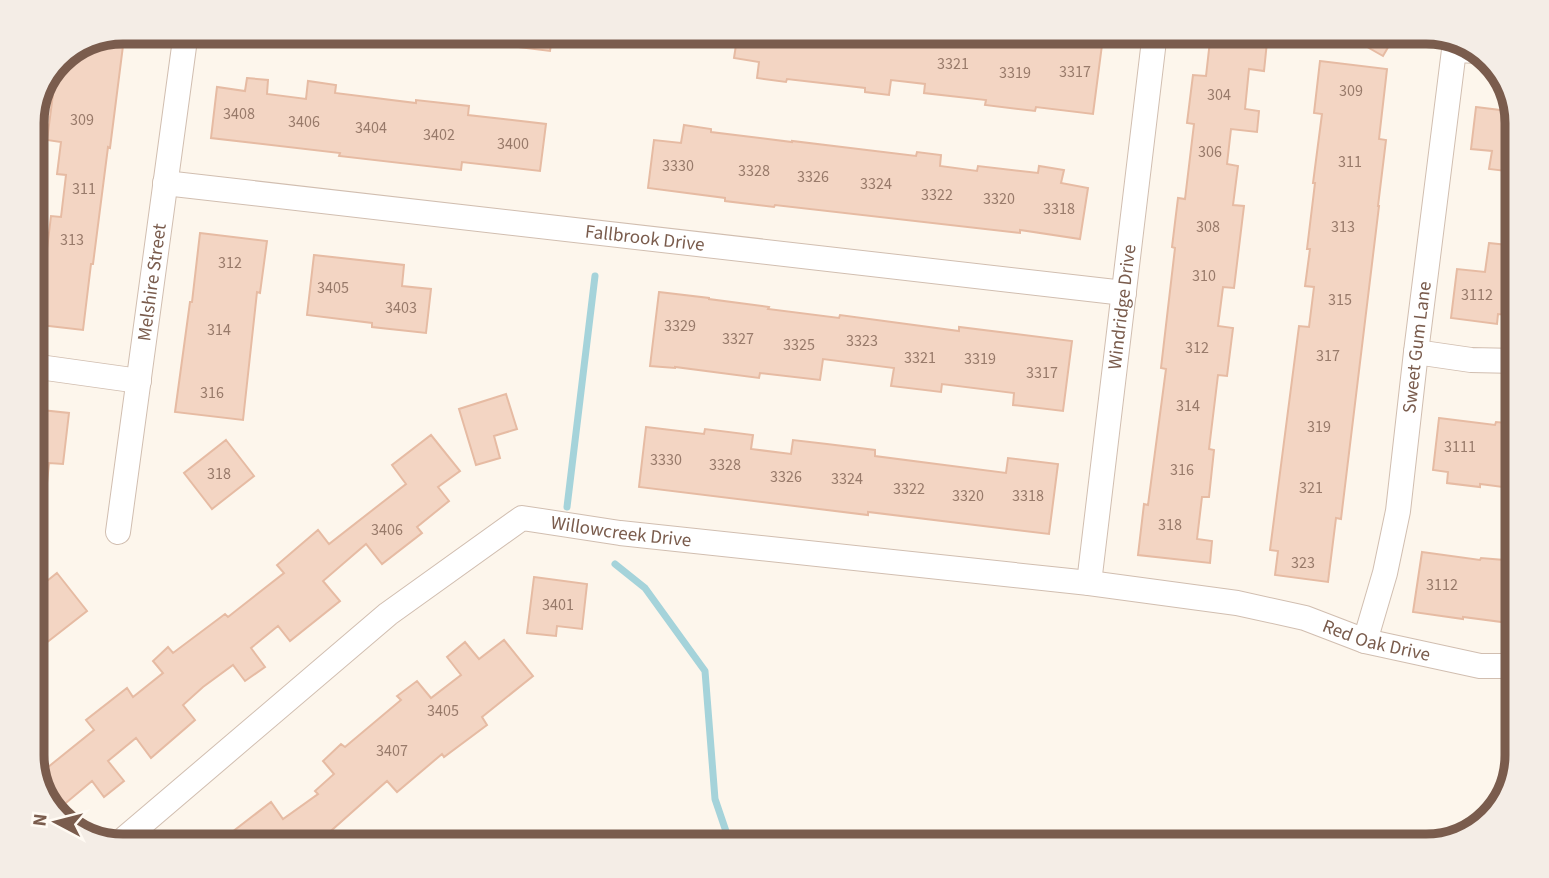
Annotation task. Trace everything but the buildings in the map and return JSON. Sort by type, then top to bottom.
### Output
[{"type":"street","name":"Melshire Street","points":[[118,532],[184,44]]},
{"type":"street","name":"Windridge Drive","points":[[1089,583],[1154,44]]},
{"type":"street","name":"Sweet Gum Lane","points":[[1365,640],[1385,573],[1398,511],[1454,50],[1456,50]]},
{"type":"street","name":"Fallbrook Drive","points":[[165,183],[1124,293]]},
{"type":"street","points":[[1416,352],[1471,360],[1505,361]]},
{"type":"street","points":[[44,368],[139,381]]},
{"type":"street","name":"Willowcreek Drive","points":[[130,834],[388,614],[522,518],[620,533],[1089,583],[1237,603]]},
{"type":"street","name":"Red Oak Drive","points":[[1237,603],[1305,618],[1365,640],[1480,666],[1505,666]]},
{"type":"waterway","points":[[567,507],[595,276]]},
{"type":"waterway","points":[[615,564],[645,588],[705,671],[715,799],[727,834]]}]
